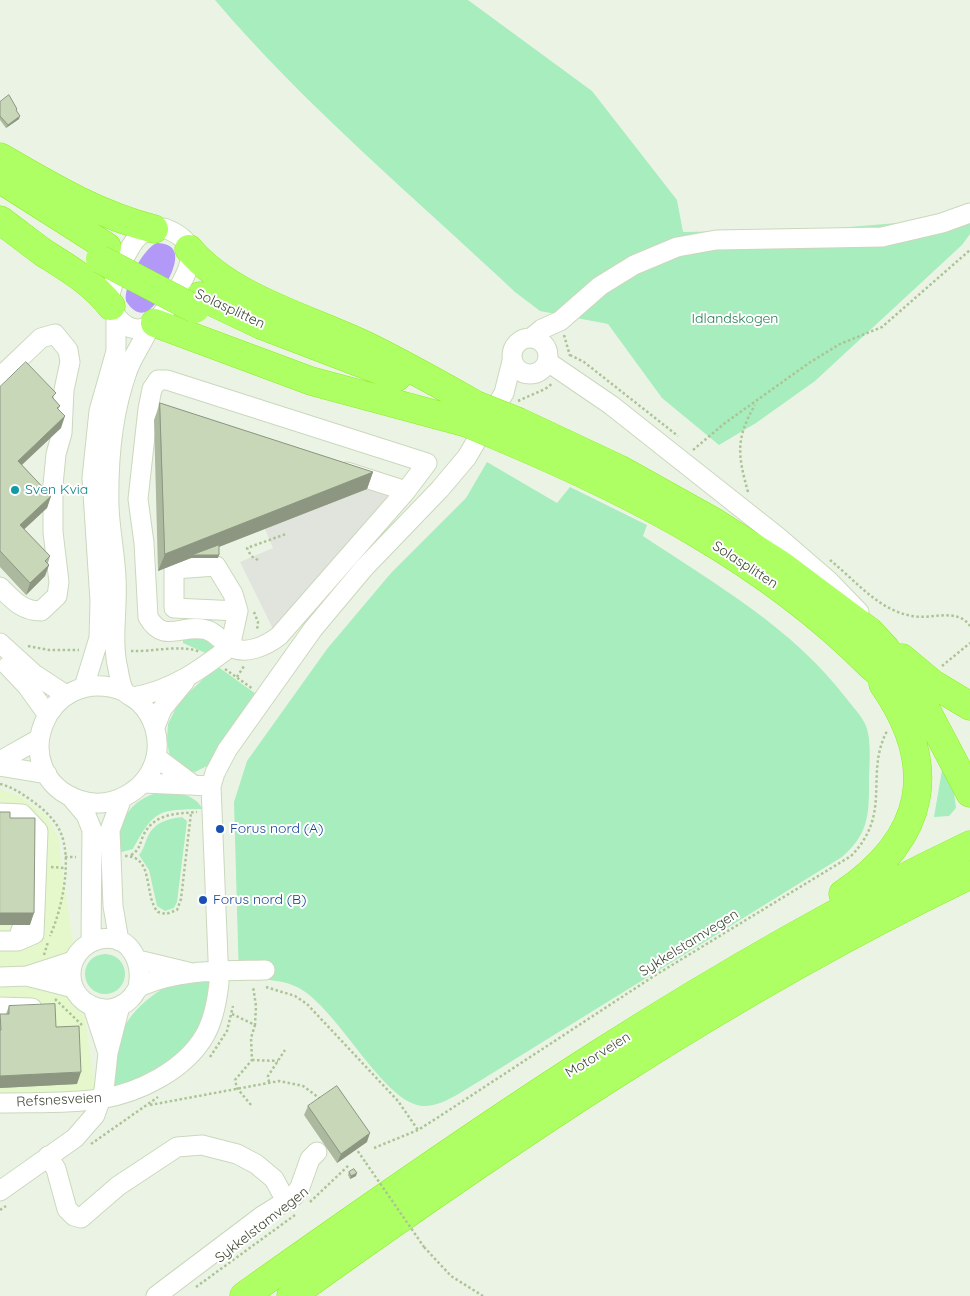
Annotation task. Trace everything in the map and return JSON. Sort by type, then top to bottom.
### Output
[{"type":"highway","points":[[0,157],[75,200],[116,218],[154,229]]},
{"type":"highway","name":"Solasplitten","points":[[0,179],[103,253]]},
{"type":"highway","name":"Solasplitten","points":[[0,196],[198,303],[258,338],[472,414]]},
{"type":"highway","points":[[0,220],[46,254],[83,277],[101,292],[114,310]]},
{"type":"highway","points":[[190,249],[211,270],[239,287],[368,346],[472,414]]},
{"type":"highway","points":[[153,324],[311,380],[472,414],[513,431]]},
{"type":"highway","name":"Solasplitten","points":[[513,431],[676,522],[735,558],[801,603],[874,647]]},
{"type":"highway","name":"Solasplitten","points":[[513,431],[652,487],[758,549],[874,647],[898,690],[944,745],[970,793]]},
{"type":"highway","points":[[874,647],[970,706]]},
{"type":"highway","points":[[800,933],[842,894],[867,877],[882,863],[903,835],[914,807],[918,790],[918,761],[911,733],[874,647]]},
{"type":"highway","name":"Motorveien","points":[[244,1296],[546,1088],[704,989],[800,933],[970,844]]},
{"type":"highway","name":"Motorveien","points":[[291,1296],[492,1156],[702,1021],[839,942],[970,875]]},
{"type":"street","points":[[504,393],[522,384],[530,375],[541,371],[562,328],[600,286],[634,264],[677,247],[716,240],[882,237],[942,223],[970,213]]},
{"type":"street","points":[[84,687],[95,655],[99,630],[99,586],[92,504],[93,469],[99,411],[108,372],[116,351],[114,310],[110,299],[113,284],[134,242],[139,236],[154,229],[174,232],[190,249],[187,272],[168,309],[153,324],[127,371],[111,447],[109,507],[116,577],[117,667],[129,694],[143,705],[155,727]]},
{"type":"street","points":[[46,254],[78,282],[101,310],[110,340],[108,372]]},
{"type":"street","points":[[114,310],[124,323],[134,327],[153,324]]},
{"type":"street","points":[[143,783],[211,786],[215,773],[227,750],[288,662],[364,568],[459,468],[504,393],[512,354],[518,342],[531,338],[542,329],[562,328]]},
{"type":"street","points":[[0,376],[41,338],[48,335],[55,334],[68,350],[70,362],[64,390],[62,433],[56,454],[53,484],[53,532],[59,582],[57,596],[41,611],[31,611],[19,606],[0,587]]},
{"type":"street","points":[[531,338],[541,341],[548,356],[800,555],[858,609],[874,647]]},
{"type":"street","points":[[512,360],[517,369],[530,375]]},
{"type":"street","points":[[158,380],[167,380],[427,463],[406,492],[279,636],[268,644],[254,650],[230,647],[207,630],[195,629],[162,632],[153,626],[148,617],[144,543],[138,499],[148,409],[155,384],[158,380]]},
{"type":"street","points":[[148,409],[166,415]]},
{"type":"street","points":[[332,468],[406,492]]},
{"type":"street","points":[[188,678],[162,709],[155,727],[156,757],[143,783],[122,798],[101,803],[85,802],[61,790],[47,774],[40,752],[39,740],[47,714],[66,694],[84,687],[105,686],[129,694],[153,694],[188,678],[230,647],[238,611]]},
{"type":"street","points":[[0,643],[34,674],[66,694]]},
{"type":"street","points":[[0,658],[27,686],[47,714]]},
{"type":"street","points":[[0,761],[39,740]]},
{"type":"street","points":[[156,757],[192,784]]},
{"type":"street","points":[[0,766],[47,774]]},
{"type":"street","name":"Refsnesveien","points":[[0,1104],[102,1099],[143,1086],[187,1057],[202,1040],[211,1022],[218,998],[211,786]]},
{"type":"street","points":[[70,796],[86,815],[92,830],[92,942]]},
{"type":"street","points":[[119,941],[113,906],[110,830],[122,798]]},
{"type":"street","points":[[0,813],[22,814],[38,831],[34,934],[13,936]]},
{"type":"street","points":[[105,939],[119,941],[130,949],[138,960],[141,974],[138,987],[131,999],[120,1006],[106,1009],[93,1006],[81,999],[74,988],[71,975],[73,961],[80,950],[92,942],[105,939]]},
{"type":"street","points":[[138,960],[189,972]]},
{"type":"street","points":[[0,977],[27,976],[73,961]]},
{"type":"street","points":[[138,987],[189,972],[265,970]]},
{"type":"street","points":[[27,976],[74,988]]},
{"type":"street","points":[[93,1006],[108,1053]]},
{"type":"street","points":[[4,1198],[48,1156],[74,1138],[89,1124],[102,1099],[108,1053],[120,1006]]},
{"type":"street","points":[[0,1007],[33,1008]]},
{"type":"street","points":[[48,1156],[56,1170],[67,1209],[74,1216],[81,1218],[118,1186],[176,1147],[202,1145],[237,1154],[256,1164],[274,1179],[293,1206]]},
{"type":"street","points":[[293,1206],[310,1159],[317,1152]]},
{"type":"street","points":[[156,1296],[262,1216],[293,1206]]},
{"type":"path","points":[[701,456],[693,450],[725,423],[832,349],[882,328],[970,250]]},
{"type":"path","points":[[562,328],[570,355],[567,361]]},
{"type":"path","points":[[748,493],[739,449],[742,431],[755,404]]},
{"type":"path","points":[[740,486],[754,498]]},
{"type":"path","points":[[258,560],[251,556],[247,548],[286,534]]},
{"type":"path","points":[[825,556],[889,609],[919,617],[956,616],[964,619],[970,626]]},
{"type":"path","points":[[937,672],[956,653],[970,643]]},
{"type":"path","points":[[22,644],[48,650],[86,650]]},
{"type":"path","name":"Sykkelstamvegen","points":[[374,1148],[418,1130],[654,976],[851,856],[866,839],[873,824],[876,808],[879,756],[890,726]]},
{"type":"path","points":[[192,813],[181,899],[177,910],[166,914],[158,912],[154,907],[145,870],[138,859],[130,856],[136,853],[153,822],[168,815],[192,813]]},
{"type":"path","points":[[43,962],[60,908],[65,857]]},
{"type":"path","points":[[251,1105],[237,1088],[235,1080],[252,1060],[251,1038],[255,1025],[256,1006],[253,986],[286,992],[307,1004],[398,1101],[418,1130]]},
{"type":"path","points":[[51,996],[85,1029]]},
{"type":"path","points":[[208,1060],[223,1040],[232,1014],[233,999]]},
{"type":"path","points":[[232,1014],[255,1025]]},
{"type":"path","points":[[269,1082],[268,1076],[285,1050]]},
{"type":"path","points":[[252,1060],[278,1061]]},
{"type":"path","points":[[148,1105],[269,1082],[287,1082],[303,1086],[324,1102]]},
{"type":"path","points":[[90,1145],[161,1095]]},
{"type":"path","points":[[350,1140],[424,1247],[451,1276],[483,1296]]},
{"type":"path","name":"Sykkelstamvegen","points":[[305,1206],[349,1165]]},
{"type":"path","points":[[0,1210],[4,1198]]},
{"type":"path","name":"Sykkelstamvegen","points":[[191,1290],[293,1206]]},
{"type":"shaded area","points":[[157,243],[172,248],[175,253],[174,266],[162,294],[154,306],[144,312],[138,312],[132,309],[126,301],[128,287],[140,260]]},
{"type":"shaded area","points":[[367,489],[387,496],[387,504],[275,633],[240,562],[273,548],[265,529]]},
{"type":"shaded area","points":[[0,789],[21,797],[47,817],[59,838],[61,864],[96,1091],[0,1106]]},
{"type":"green space","name":"Idlandskogen","points":[[215,0],[468,0],[592,91],[677,200],[683,232],[825,229],[933,220],[970,204],[970,234],[962,245],[815,381],[756,423],[719,445],[662,398],[608,324],[540,311],[515,292],[360,150],[249,39]]},
{"type":"green space","points":[[487,462],[557,503],[570,487],[647,525],[643,536],[752,609],[802,650],[825,673],[857,711],[866,726],[870,747],[868,807],[862,833],[842,857],[459,1094],[437,1104],[423,1106],[408,1101],[393,1090],[329,1015],[314,999],[299,988],[284,982],[262,979],[239,980],[234,802],[247,761],[327,649],[391,573],[466,498]]},
{"type":"green space","points":[[197,634],[219,645],[210,655],[183,643],[183,636]]},
{"type":"green space","points":[[217,666],[256,694],[211,764],[195,772],[186,770],[169,753],[167,740],[168,724],[179,702]]},
{"type":"green space","points":[[942,770],[953,785],[956,808],[949,816],[934,817]]},
{"type":"green space","points":[[161,792],[190,797],[203,809],[176,810],[159,814],[147,826],[133,849],[118,853],[120,831],[127,814],[141,800]]},
{"type":"green space","points":[[182,817],[187,821],[177,902],[174,908],[165,911],[157,906],[149,870],[139,855],[154,827],[167,820]]},
{"type":"green space","points":[[105,954],[119,960],[125,974],[119,988],[105,994],[91,988],[85,974],[91,960]]},
{"type":"green space","points":[[211,977],[209,999],[204,1019],[182,1050],[150,1072],[112,1089],[114,1063],[119,1040],[128,1020],[136,1010],[153,995],[170,985]]},
{"type":"building","points":[[9,95],[20,116],[8,125],[0,116],[0,102]]},
{"type":"building","name":"Sven Kvia","points":[[26,362],[56,393],[52,397],[60,406],[57,408],[65,416],[18,461],[51,496],[20,525],[50,556],[45,561],[49,565],[30,583],[0,551],[0,387]]},
{"type":"building","points":[[160,403],[373,472],[165,554]]},
{"type":"building","points":[[219,545],[219,555],[192,555]]},
{"type":"building","points":[[0,812],[10,812],[10,818],[35,818],[34,913],[0,913]]},
{"type":"building","points":[[55,1004],[56,1027],[79,1026],[81,1072],[0,1076],[0,1014],[9,1014],[9,1006]]},
{"type":"building","points":[[337,1086],[370,1133],[341,1154],[308,1106]]},
{"type":"building","points":[[354,1169],[357,1173],[351,1176],[349,1172]]},
{"type":"place","name":"Sven Kvia","points":[[15,490]]},
{"type":"place","name":"Forus nord (A)","points":[[220,829]]},
{"type":"place","name":"Forus nord (B)","points":[[203,900]]}]
